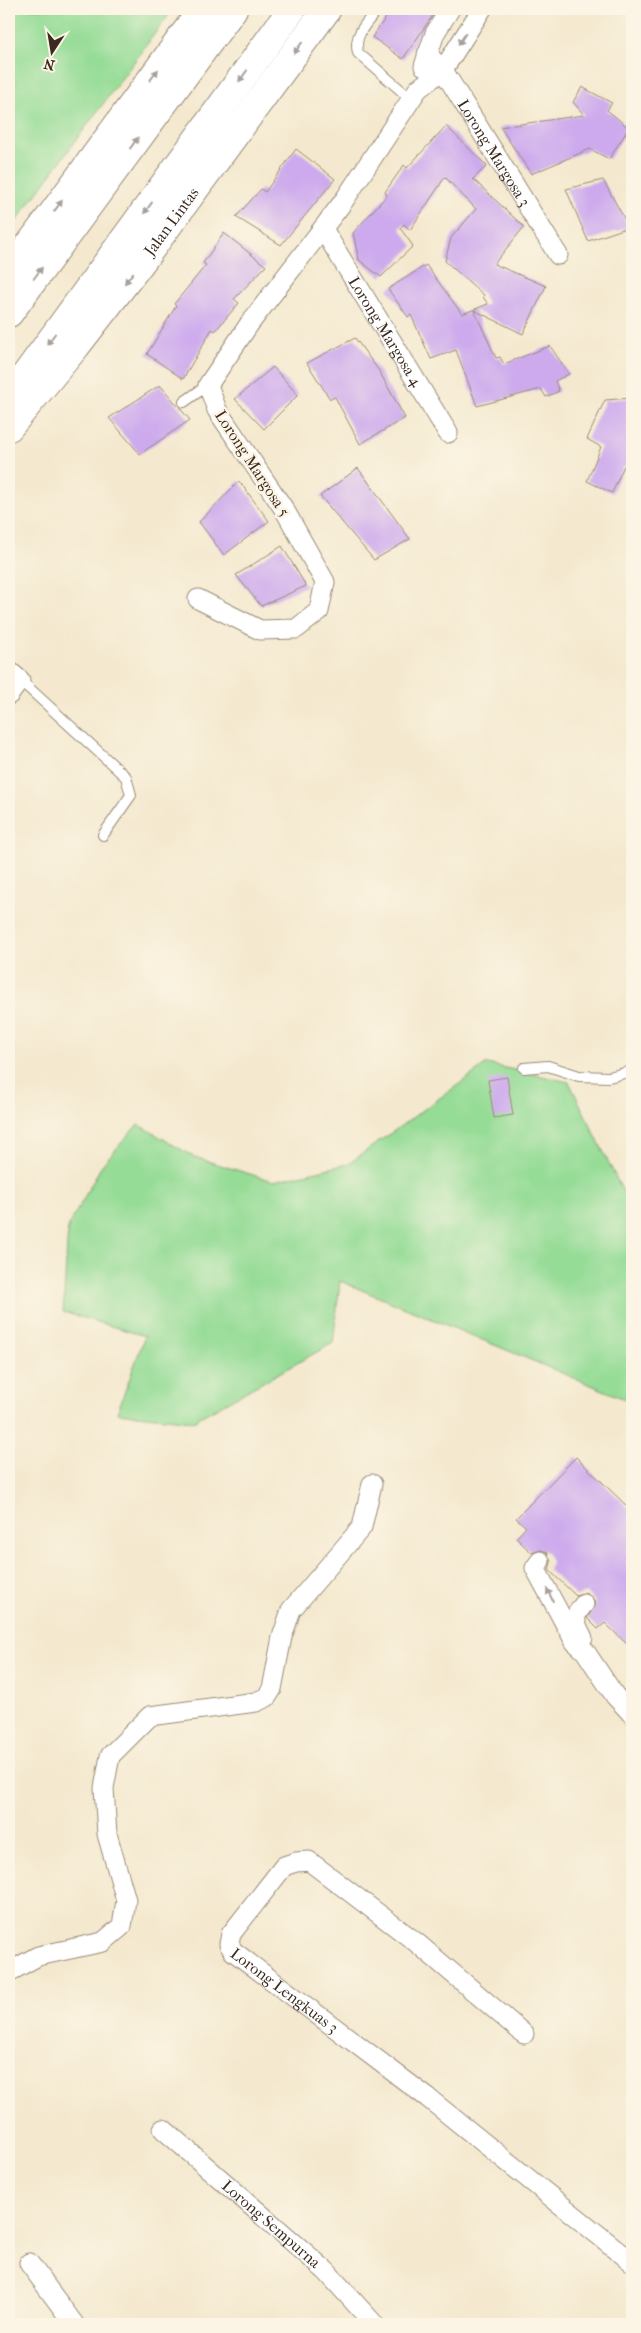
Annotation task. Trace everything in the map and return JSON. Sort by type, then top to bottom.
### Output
[{"type":"main road","points":[[9,274],[203,9]]},
{"type":"main road","points":[[9,312],[233,9]]},
{"type":"main road","name":"Jalan Lintas","points":[[9,398],[292,9]]},
{"type":"main road","name":"Jalan Lintas","points":[[9,427],[76,346],[141,262],[327,9]]},
{"type":"street","points":[[208,385],[250,323],[323,229],[414,94],[434,33],[450,9]]},
{"type":"street","points":[[414,94],[443,70],[482,9]]},
{"type":"street","name":"Lorong Margosa 3","points":[[427,54],[443,70],[558,256]]},
{"type":"street","name":"Lorong Margosa 4","points":[[323,229],[448,433]]},
{"type":"street","name":"Lorong Margosa 5","points":[[198,599],[260,630],[296,629],[319,611],[325,582],[284,509],[217,410],[208,385]]},
{"type":"street","points":[[9,695],[14,676]]},
{"type":"street","points":[[9,1972],[38,1956],[103,1942],[122,1926],[126,1900],[107,1834],[104,1788],[110,1756],[150,1716],[256,1702],[266,1698],[272,1689],[282,1636],[291,1610],[362,1528],[372,1484]]},
{"type":"street","points":[[540,1561],[535,1568],[575,1642],[585,1651],[615,1696],[632,1714]]},
{"type":"street","points":[[584,1604],[574,1620],[585,1643],[585,1651]]},
{"type":"street","name":"Lorong Lengkuas 3","points":[[524,2034],[416,1943],[309,1861],[296,1862],[284,1866],[231,1934],[229,1944],[233,1951],[428,2098],[632,2262]]},
{"type":"street","name":"Lorong Sempurna","points":[[163,2129],[326,2271],[374,2324]]},
{"type":"street","points":[[29,2263],[74,2324]]},
{"type":"lane","points":[[378,9],[360,32],[355,43],[358,53],[414,94]]},
{"type":"lane","points":[[184,402],[208,385]]},
{"type":"lane","points":[[14,676],[126,778],[131,795],[103,835]]},
{"type":"lane","points":[[524,1068],[548,1066],[579,1076],[589,1077],[609,1077],[632,1071]]},
{"type":"green space","points":[[9,9],[173,9],[9,231]]},
{"type":"green space","points":[[487,1064],[569,1082],[632,1210],[632,1402],[340,1281],[333,1343],[193,1421],[117,1413],[145,1336],[63,1312],[68,1227],[102,1165],[138,1124],[194,1157],[273,1181],[348,1164]]},
{"type":"building","points":[[392,9],[437,9],[403,59],[372,37]]},
{"type":"building","points":[[582,87],[612,103],[607,110],[629,128],[609,159],[590,149],[531,174],[500,127],[584,115],[573,102]]},
{"type":"building","points":[[446,126],[487,166],[473,179],[524,227],[494,264],[546,286],[523,334],[474,310],[496,358],[500,357],[504,364],[550,346],[569,374],[555,381],[559,391],[546,397],[541,389],[477,406],[456,350],[431,359],[411,315],[408,317],[388,289],[426,265],[462,314],[488,304],[483,297],[484,295],[445,261],[451,238],[476,209],[445,177],[410,230],[404,224],[400,228],[413,246],[381,277],[359,260],[353,233],[387,195],[385,192],[404,165],[407,168]]},
{"type":"building","points":[[296,149],[335,179],[281,245],[236,217],[261,189],[265,192]]},
{"type":"building","points":[[603,180],[629,227],[588,241],[566,189]]},
{"type":"building","points":[[224,233],[266,266],[234,299],[239,303],[215,331],[212,329],[183,379],[147,354],[176,306],[174,304],[206,265],[203,263]]},
{"type":"building","points":[[355,338],[379,371],[405,418],[360,444],[335,397],[330,399],[307,363]]},
{"type":"building","points":[[273,367],[298,395],[264,429],[235,399]]},
{"type":"building","points":[[160,385],[190,420],[140,454],[109,418]]},
{"type":"building","points":[[632,398],[632,469],[624,466],[612,493],[587,481],[601,447],[587,439],[605,400]]},
{"type":"building","points":[[358,468],[410,539],[374,560],[320,496]]},
{"type":"building","points":[[239,481],[269,521],[224,555],[199,522]]},
{"type":"building","points":[[282,546],[306,586],[261,606],[236,575]]},
{"type":"building","points":[[507,1077],[513,1115],[494,1118],[488,1080]]},
{"type":"building","points":[[576,1457],[632,1511],[632,1649],[605,1623],[598,1629],[587,1618],[595,1606],[594,1600],[586,1593],[576,1596],[549,1570],[551,1562],[547,1552],[541,1550],[532,1553],[516,1538],[526,1527],[516,1518]]}]
